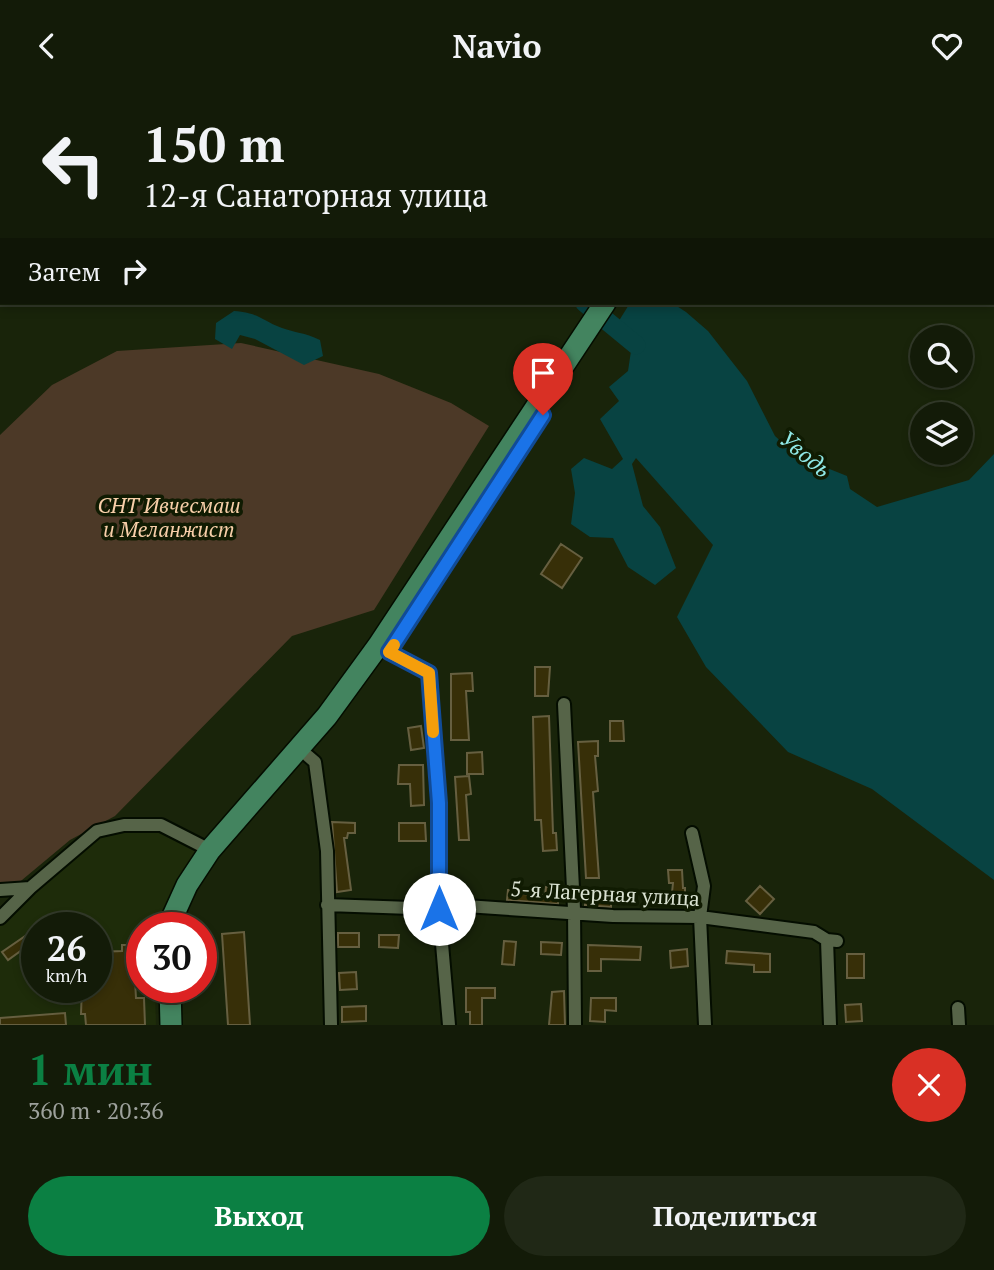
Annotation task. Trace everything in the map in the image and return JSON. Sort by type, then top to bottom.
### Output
[{"type":"main road","points":[[580,349],[604,305]]},
{"type":"main road","points":[[188,912],[211,867],[345,714],[383,649],[580,349],[613,305]]},
{"type":"main road","points":[[174,912],[209,850],[383,649]]},
{"type":"main road","points":[[160,1003],[161,1025]]},
{"type":"main road","points":[[170,1003],[171,1025]]},
{"type":"street","points":[[383,649],[429,673],[439,803],[439,909],[449,1025]]},
{"type":"street","points":[[565,704],[574,914],[575,1025]]},
{"type":"street","points":[[308,756],[316,762],[325,838],[331,1025]]},
{"type":"street","points":[[0,918],[30,888],[97,831],[144,824],[161,825],[209,850]]},
{"type":"street","points":[[692,833],[704,886],[700,917],[705,1025]]},
{"type":"street","points":[[0,890],[30,888]]},
{"type":"street","name":"5-я Лагерная улица","points":[[327,905],[439,909],[451,905],[574,914],[700,917],[814,932],[832,941],[830,1025]]},
{"type":"street","points":[[958,1008],[959,1025]]},
{"type":"shaded area","points":[[160,826],[202,851],[169,912],[126,912],[126,1003],[155,1003],[156,1025],[0,1025],[0,915],[98,833]]},
{"type":"green space","name":"СНТ Ивчесмаш и Меланжист","points":[[241,343],[379,374],[451,403],[489,426],[374,610],[292,636],[115,816],[70,840],[16,885],[0,886],[0,435],[52,385],[117,351]]},
{"type":"water","points":[[629,305],[675,305],[686,312],[708,331],[747,381],[775,436],[797,456],[847,476],[850,489],[877,507],[969,480],[994,454],[994,880],[872,789],[788,752],[706,667],[677,617],[713,545],[636,458],[632,464],[643,506],[660,527],[676,568],[655,585],[628,567],[613,538],[590,537],[571,524],[575,493],[571,469],[584,458],[612,469],[623,459],[600,419],[619,401],[609,387],[628,371],[631,351],[612,332]]},
{"type":"water","points":[[234,311],[255,315],[282,328],[320,340],[323,356],[304,365],[255,339],[240,335],[232,349],[215,339],[216,323]]},
{"type":"building","points":[[561,544],[582,558],[562,588],[541,574]]},
{"type":"building","points":[[535,667],[550,667],[548,696],[535,696]]},
{"type":"building","points":[[472,673],[473,691],[466,691],[469,740],[451,740],[451,674]]},
{"type":"building","points":[[549,716],[553,833],[556,833],[557,850],[543,851],[541,820],[535,820],[533,717]]},
{"type":"building","points":[[610,721],[623,721],[624,741],[610,741]]},
{"type":"building","points":[[421,726],[424,748],[411,750],[408,728]]},
{"type":"building","points":[[598,741],[598,756],[595,756],[598,791],[593,792],[599,878],[586,878],[578,742]]},
{"type":"building","points":[[482,752],[483,774],[467,774],[467,753]]},
{"type":"building","points":[[399,765],[423,765],[424,805],[411,806],[410,784],[398,784]]},
{"type":"building","points":[[469,776],[471,794],[466,795],[469,840],[459,840],[455,777]]},
{"type":"building","points":[[332,822],[355,823],[355,833],[348,833],[347,838],[344,838],[351,890],[337,892]]},
{"type":"building","points":[[399,823],[425,823],[426,841],[399,841]]},
{"type":"building","points":[[668,870],[682,870],[685,903],[671,902],[673,883],[669,883]]},
{"type":"building","points":[[760,886],[774,899],[760,914],[746,901]]},
{"type":"building","points":[[546,887],[559,887],[558,904],[507,900],[508,890],[545,895]]},
{"type":"building","points":[[611,895],[611,907],[585,905],[585,896]]},
{"type":"building","points":[[244,932],[250,1025],[228,1025],[222,934]]},
{"type":"building","points":[[338,933],[359,933],[359,947],[338,947]]},
{"type":"building","points":[[379,935],[399,935],[398,948],[379,947]]},
{"type":"building","points":[[21,939],[21,951],[8,960],[2,952]]},
{"type":"building","points":[[504,941],[516,942],[514,965],[502,964]]},
{"type":"building","points":[[541,942],[562,943],[561,955],[541,954]]},
{"type":"building","points":[[122,945],[126,945],[126,1003],[144,1003],[145,1025],[86,1025],[85,1014],[81,1014],[81,1003],[112,1003],[112,951],[122,951]]},
{"type":"building","points":[[588,945],[641,947],[640,960],[601,959],[601,971],[588,971]]},
{"type":"building","points":[[687,949],[688,966],[671,968],[670,951]]},
{"type":"building","points":[[727,951],[770,954],[770,972],[754,972],[754,965],[726,963]]},
{"type":"building","points":[[847,954],[864,954],[864,978],[847,978]]},
{"type":"building","points":[[356,972],[357,989],[340,990],[339,973]]},
{"type":"building","points":[[466,988],[495,988],[495,998],[482,998],[482,1025],[470,1025],[470,1012],[466,1012]]},
{"type":"building","points":[[564,991],[565,1025],[549,1025],[552,992]]},
{"type":"building","points":[[591,998],[616,998],[616,1011],[605,1010],[605,1022],[590,1021]]},
{"type":"building","points":[[861,1004],[862,1021],[846,1022],[845,1005]]},
{"type":"building","points":[[366,1006],[366,1021],[342,1022],[342,1007]]},
{"type":"building","points":[[65,1013],[66,1025],[0,1025],[0,1018]]},
{"type":"waterway","name":"Уводь","points":[[587,305],[636,345]]},
{"type":"slow traffic","points":[[394,645],[389,652],[429,673],[433,732]]},
{"type":"route","points":[[439,909],[439,803],[429,673],[389,652],[543,415]]}]
